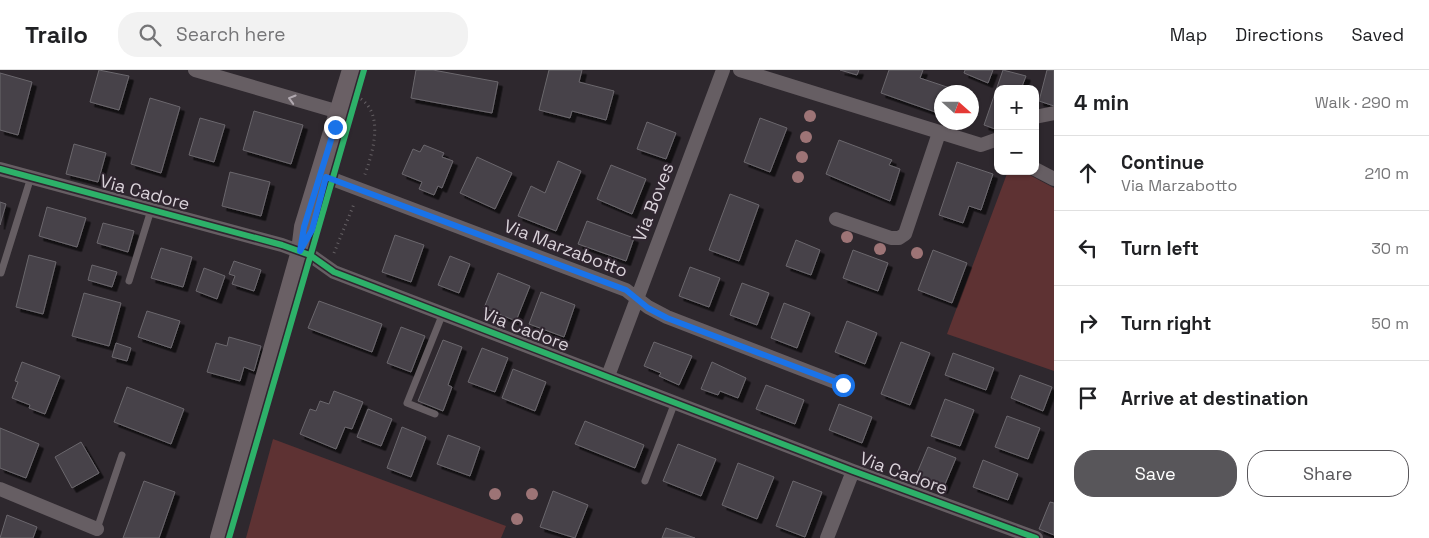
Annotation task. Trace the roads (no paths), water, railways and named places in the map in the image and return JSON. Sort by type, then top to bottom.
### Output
[{"type":"street","points":[[195,70],[346,109]]},
{"type":"street","name":"Via Boves","points":[[608,376],[723,70]]},
{"type":"street","points":[[740,70],[994,150]]},
{"type":"street","points":[[220,538],[300,251],[304,227],[357,76]]},
{"type":"street","points":[[300,251],[312,230],[357,76]]},
{"type":"street","points":[[1039,116],[1054,113]]},
{"type":"street","points":[[836,219],[891,238],[899,238],[905,234],[939,133]]},
{"type":"street","points":[[981,145],[994,140]]},
{"type":"street","name":"Via Cadore","points":[[0,169],[300,251],[334,272],[853,471],[1034,538]]},
{"type":"street","points":[[1039,171],[1054,178]]},
{"type":"street","name":"Via Marzabotto","points":[[326,177],[626,290],[648,308],[667,318],[843,385]]},
{"type":"street","points":[[827,538],[853,471]]},
{"type":"street","points":[[0,489],[97,529]]},
{"type":"lane","points":[[1,273],[31,177]]},
{"type":"lane","points":[[129,281],[151,210]]},
{"type":"lane","points":[[435,414],[407,403],[444,313]]},
{"type":"lane","points":[[645,480],[675,402]]},
{"type":"lane","points":[[97,529],[122,456]]}]
